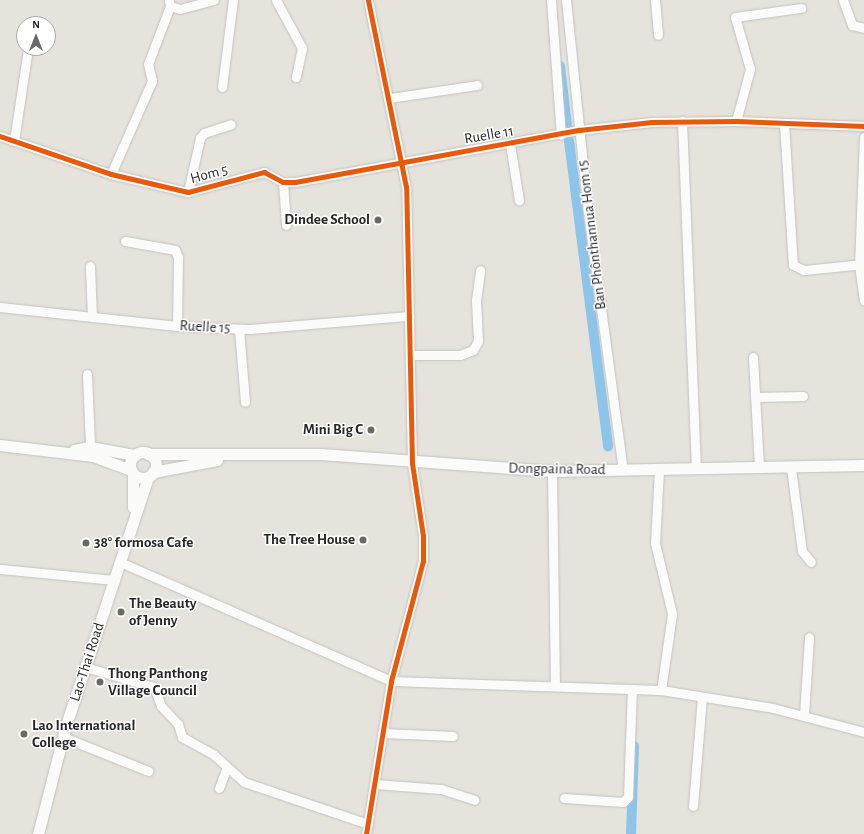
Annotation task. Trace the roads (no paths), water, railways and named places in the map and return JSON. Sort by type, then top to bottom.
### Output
[{"type":"street","points":[[111,174],[152,81],[148,64],[169,3],[180,9],[214,0]]},
{"type":"street","points":[[222,87],[233,0]]},
{"type":"street","points":[[276,0],[303,52],[296,77]]},
{"type":"street","points":[[366,834],[391,681],[422,561],[421,508],[412,462],[410,316],[404,164],[368,0]]},
{"type":"street","points":[[551,0],[561,135]]},
{"type":"street","name":"Ban Phônthannua Hom 15","points":[[566,0],[579,130],[623,470]]},
{"type":"street","points":[[655,0],[658,35]]},
{"type":"street","points":[[842,0],[852,26],[864,28]]},
{"type":"street","points":[[736,120],[750,69],[735,17],[801,8]]},
{"type":"street","points":[[14,141],[27,56]]},
{"type":"street","points":[[390,98],[477,85]]},
{"type":"street","name":"Ruelle 11","points":[[404,164],[561,135],[579,130],[682,121],[736,120],[864,126]]},
{"type":"street","points":[[682,121],[696,469]]},
{"type":"street","points":[[784,123],[793,265],[804,270],[862,264]]},
{"type":"street","points":[[188,192],[200,138],[204,133],[231,124]]},
{"type":"street","name":"Hom 5","points":[[0,136],[111,174],[188,192],[264,172],[283,182]]},
{"type":"street","points":[[864,137],[862,264],[864,300]]},
{"type":"street","points":[[510,144],[519,200]]},
{"type":"street","points":[[286,225],[283,182],[404,164]]},
{"type":"street","points":[[126,241],[175,250],[178,258],[177,326]]},
{"type":"street","points":[[90,266],[92,317]]},
{"type":"street","points":[[410,355],[460,355],[473,350],[478,341],[476,300],[480,270]]},
{"type":"street","name":"Ruelle 15","points":[[0,307],[177,326],[239,329],[410,316]]},
{"type":"street","points":[[239,329],[245,402]]},
{"type":"street","points":[[753,357],[759,468]]},
{"type":"street","points":[[87,374],[90,447]]},
{"type":"street","points":[[755,398],[803,396]]},
{"type":"street","points":[[0,444],[93,456],[132,472],[151,475],[155,464],[148,454],[136,455],[90,447],[66,452]]},
{"type":"street","name":"Dongpaina Road","points":[[148,454],[321,454],[412,462],[552,471],[791,468],[864,465]]},
{"type":"street","points":[[132,472],[130,462],[136,455]]},
{"type":"street","name":"Dongpaina Road","points":[[151,475],[250,455]]},
{"type":"street","points":[[791,468],[802,551],[811,562]]},
{"type":"street","points":[[660,470],[655,543],[672,614],[661,690]]},
{"type":"street","points":[[552,471],[555,684]]},
{"type":"street","name":"Lao-Thai Road","points":[[132,472],[133,514]]},
{"type":"street","name":"Lao-Thai Road","points":[[38,834],[63,737],[85,666],[120,562],[133,514],[151,475]]},
{"type":"street","points":[[120,562],[391,681],[476,686],[555,684],[661,690],[804,715],[864,732]]},
{"type":"street","points":[[0,569],[114,580]]},
{"type":"street","points":[[804,715],[809,637]]},
{"type":"street","points":[[85,666],[154,687],[161,706],[175,720],[182,737],[214,754],[244,782],[368,824]]},
{"type":"street","points":[[564,798],[623,802],[628,797],[632,689]]},
{"type":"street","points":[[693,806],[702,697]]},
{"type":"street","points":[[382,733],[452,736]]},
{"type":"street","points":[[63,737],[148,771]]},
{"type":"street","points":[[219,788],[227,767]]},
{"type":"street","points":[[375,784],[441,789],[474,800]]},
{"type":"waterway","points":[[560,66],[567,126]]},
{"type":"waterway","points":[[569,141],[608,447]]},
{"type":"waterway","points":[[631,834],[634,746]]},
{"type":"place","name":"Dindee School","points":[[378,220]]},
{"type":"place","name":"Mini Big C","points":[[371,430]]},
{"type":"place","name":"The Tree House","points":[[363,540]]},
{"type":"place","name":"38° formosa Cafe","points":[[86,543]]},
{"type":"place","name":"The Beauty of Jenny","points":[[121,612]]},
{"type":"place","name":"Thong Panthong Village Council","points":[[100,682]]},
{"type":"place","name":"Lao International College","points":[[24,734]]}]
